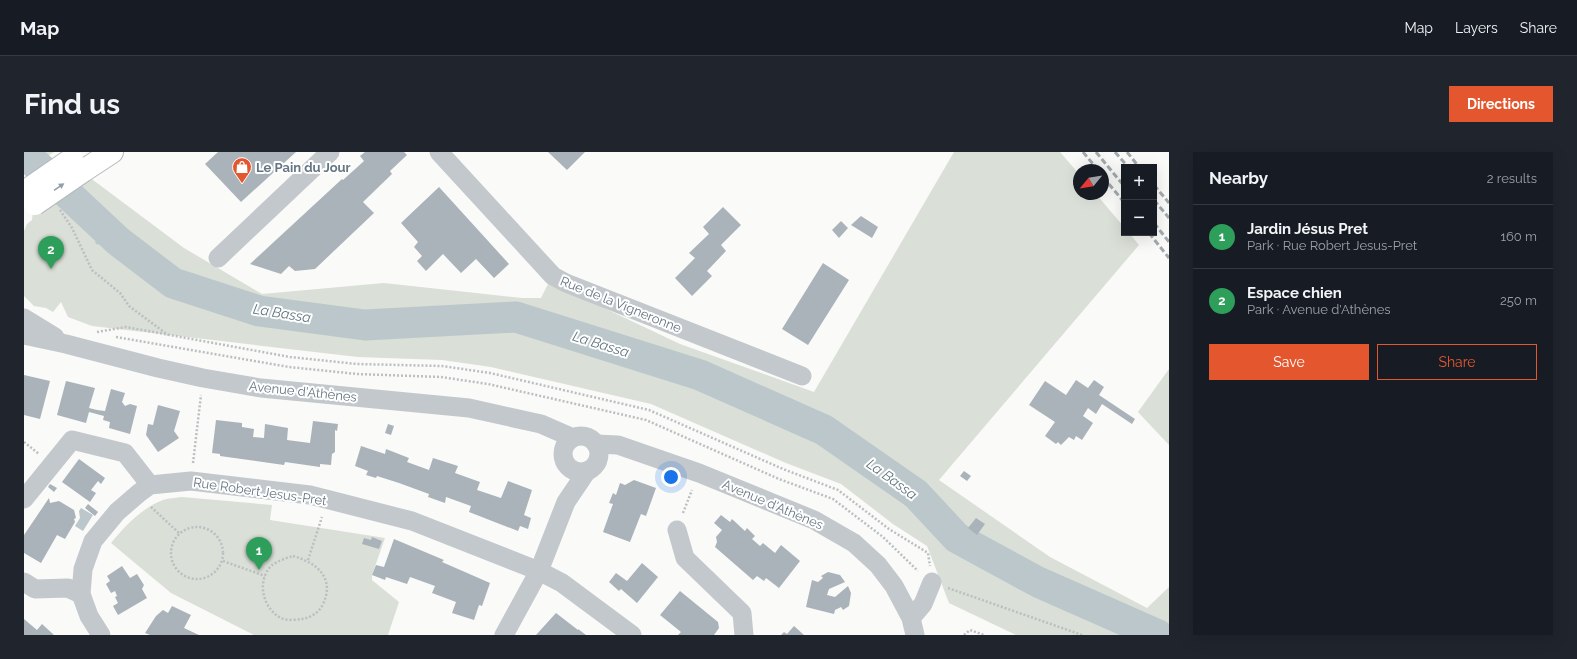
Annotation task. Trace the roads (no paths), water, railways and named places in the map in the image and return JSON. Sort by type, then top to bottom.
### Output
[{"type":"main road","points":[[35,203],[80,161],[112,152]]},
{"type":"street","points":[[218,258],[330,152]]},
{"type":"street","name":"Rue de la Vigneronne","points":[[439,152],[553,276],[566,283],[802,376]]},
{"type":"street","name":"Avenue d'Athènes","points":[[24,318],[66,344]]},
{"type":"street","name":"Avenue d'Athènes","points":[[24,335],[203,378],[262,388],[469,408],[541,424],[568,451]]},
{"type":"street","points":[[504,635],[539,571],[566,502],[594,459],[589,438],[580,436],[568,451],[566,502]]},
{"type":"street","points":[[24,499],[72,440],[124,453],[145,489],[117,512],[93,541],[82,569],[81,594],[89,616],[101,635]]},
{"type":"street","name":"Avenue d'Athènes","points":[[594,459],[628,449],[699,473],[814,520],[854,544],[878,565],[894,586],[913,627]]},
{"type":"street","points":[[568,451],[576,472],[594,459]]},
{"type":"street","name":"Rue Robert Jesus-Pret","points":[[145,489],[190,481],[310,495],[412,521],[539,571],[562,583],[632,635]]},
{"type":"street","points":[[677,530],[685,558],[742,613],[744,635]]},
{"type":"street","points":[[24,582],[34,589],[68,588],[81,594]]},
{"type":"street","points":[[913,627],[932,582]]},
{"type":"waterway","name":"La Bassa","points":[[24,153],[118,241],[173,283],[259,311],[365,325],[516,317],[700,375],[824,430],[916,494],[957,538],[1038,582],[1158,635]]},
{"type":"waterway","points":[[98,242],[103,228]]},
{"type":"railway","points":[[1083,152],[1093,164]]},
{"type":"railway","points":[[1096,152],[1121,182]]},
{"type":"railway","points":[[1115,152],[1125,164]]},
{"type":"railway","points":[[1127,152],[1137,164]]},
{"type":"railway","points":[[1109,184],[1122,200]]},
{"type":"railway","points":[[1157,189],[1169,203]]},
{"type":"railway","points":[[1157,204],[1169,218]]},
{"type":"railway","points":[[1157,227],[1169,242]]},
{"type":"railway","points":[[1151,236],[1169,258]]},
{"type":"place","name":"Le Pain du Jour","points":[[242,184]]},
{"type":"place","name":"Espace chien","points":[[51,269]]},
{"type":"place","name":"Jardin Jésus Pret","points":[[259,570]]}]
